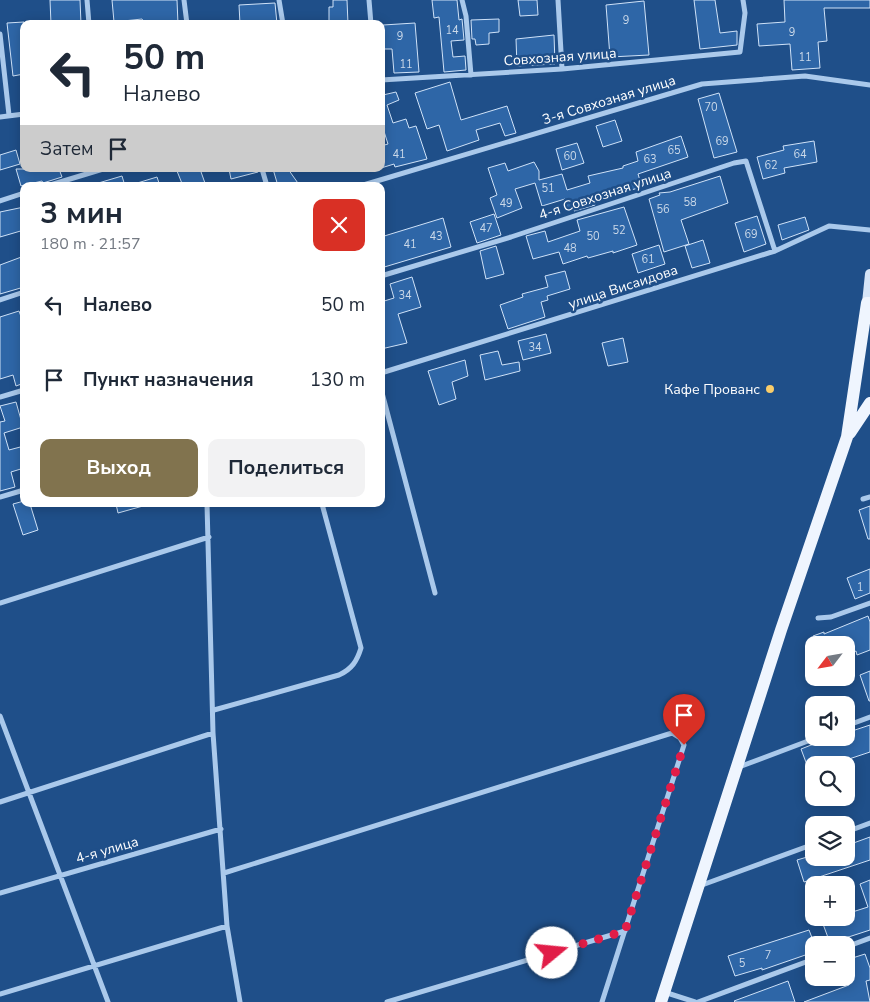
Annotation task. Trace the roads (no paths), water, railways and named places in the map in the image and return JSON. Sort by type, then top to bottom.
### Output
[{"type":"main road","points":[[662,997],[847,437],[868,303],[870,274]]},
{"type":"main road","points":[[847,437],[870,403]]},
{"type":"street","points":[[87,0],[89,20]]},
{"type":"street","points":[[184,0],[186,20]]},
{"type":"street","points":[[279,0],[282,20]]},
{"type":"street","points":[[369,0],[371,20]]},
{"type":"street","points":[[462,0],[466,16],[471,74]]},
{"type":"street","points":[[558,0],[562,69]]},
{"type":"street","name":"Совхозная улица","points":[[385,80],[562,69],[740,52],[745,13],[743,0]]},
{"type":"street","points":[[0,34],[8,115]]},
{"type":"street","name":"3-я Совхозная улица","points":[[373,182],[702,84],[805,76],[870,85]]},
{"type":"street","points":[[0,117],[20,114]]},
{"type":"street","name":"4-я Совхозная улица","points":[[385,275],[511,237],[734,163],[746,161],[776,251]]},
{"type":"street","points":[[60,182],[93,172]]},
{"type":"street","points":[[0,201],[20,194]]},
{"type":"street","name":"улица Висаидова","points":[[385,372],[776,251],[830,226],[870,230]]},
{"type":"street","points":[[0,300],[20,293]]},
{"type":"street","points":[[0,397],[20,391]]},
{"type":"street","points":[[385,404],[434,592]]},
{"type":"street","points":[[0,497],[20,491]]},
{"type":"street","points":[[863,500],[870,497]]},
{"type":"street","points":[[207,507],[214,710],[213,734],[227,926],[240,1002]]},
{"type":"street","points":[[214,710],[339,675],[349,670],[358,658],[361,648],[323,507]]},
{"type":"street","points":[[0,603],[209,537]]},
{"type":"street","points":[[818,618],[831,617],[870,603]]},
{"type":"street","points":[[0,716],[108,1002]]},
{"type":"street","points":[[855,723],[870,717]]},
{"type":"street","points":[[224,873],[672,733],[680,738],[684,745],[602,1002]]},
{"type":"street","points":[[0,802],[213,734]]},
{"type":"street","points":[[737,768],[805,742]]},
{"type":"street","points":[[855,829],[870,823]]},
{"type":"street","name":"4-я улица","points":[[0,893],[221,829]]},
{"type":"street","points":[[698,886],[805,847]]},
{"type":"street","points":[[0,994],[227,926]]},
{"type":"street","points":[[387,1002],[625,931]]},
{"type":"street","points":[[855,944],[870,938]]},
{"type":"street","points":[[662,997],[696,1002],[805,962]]},
{"type":"place","name":"Кафе Прованс","points":[[770,389]]}]
